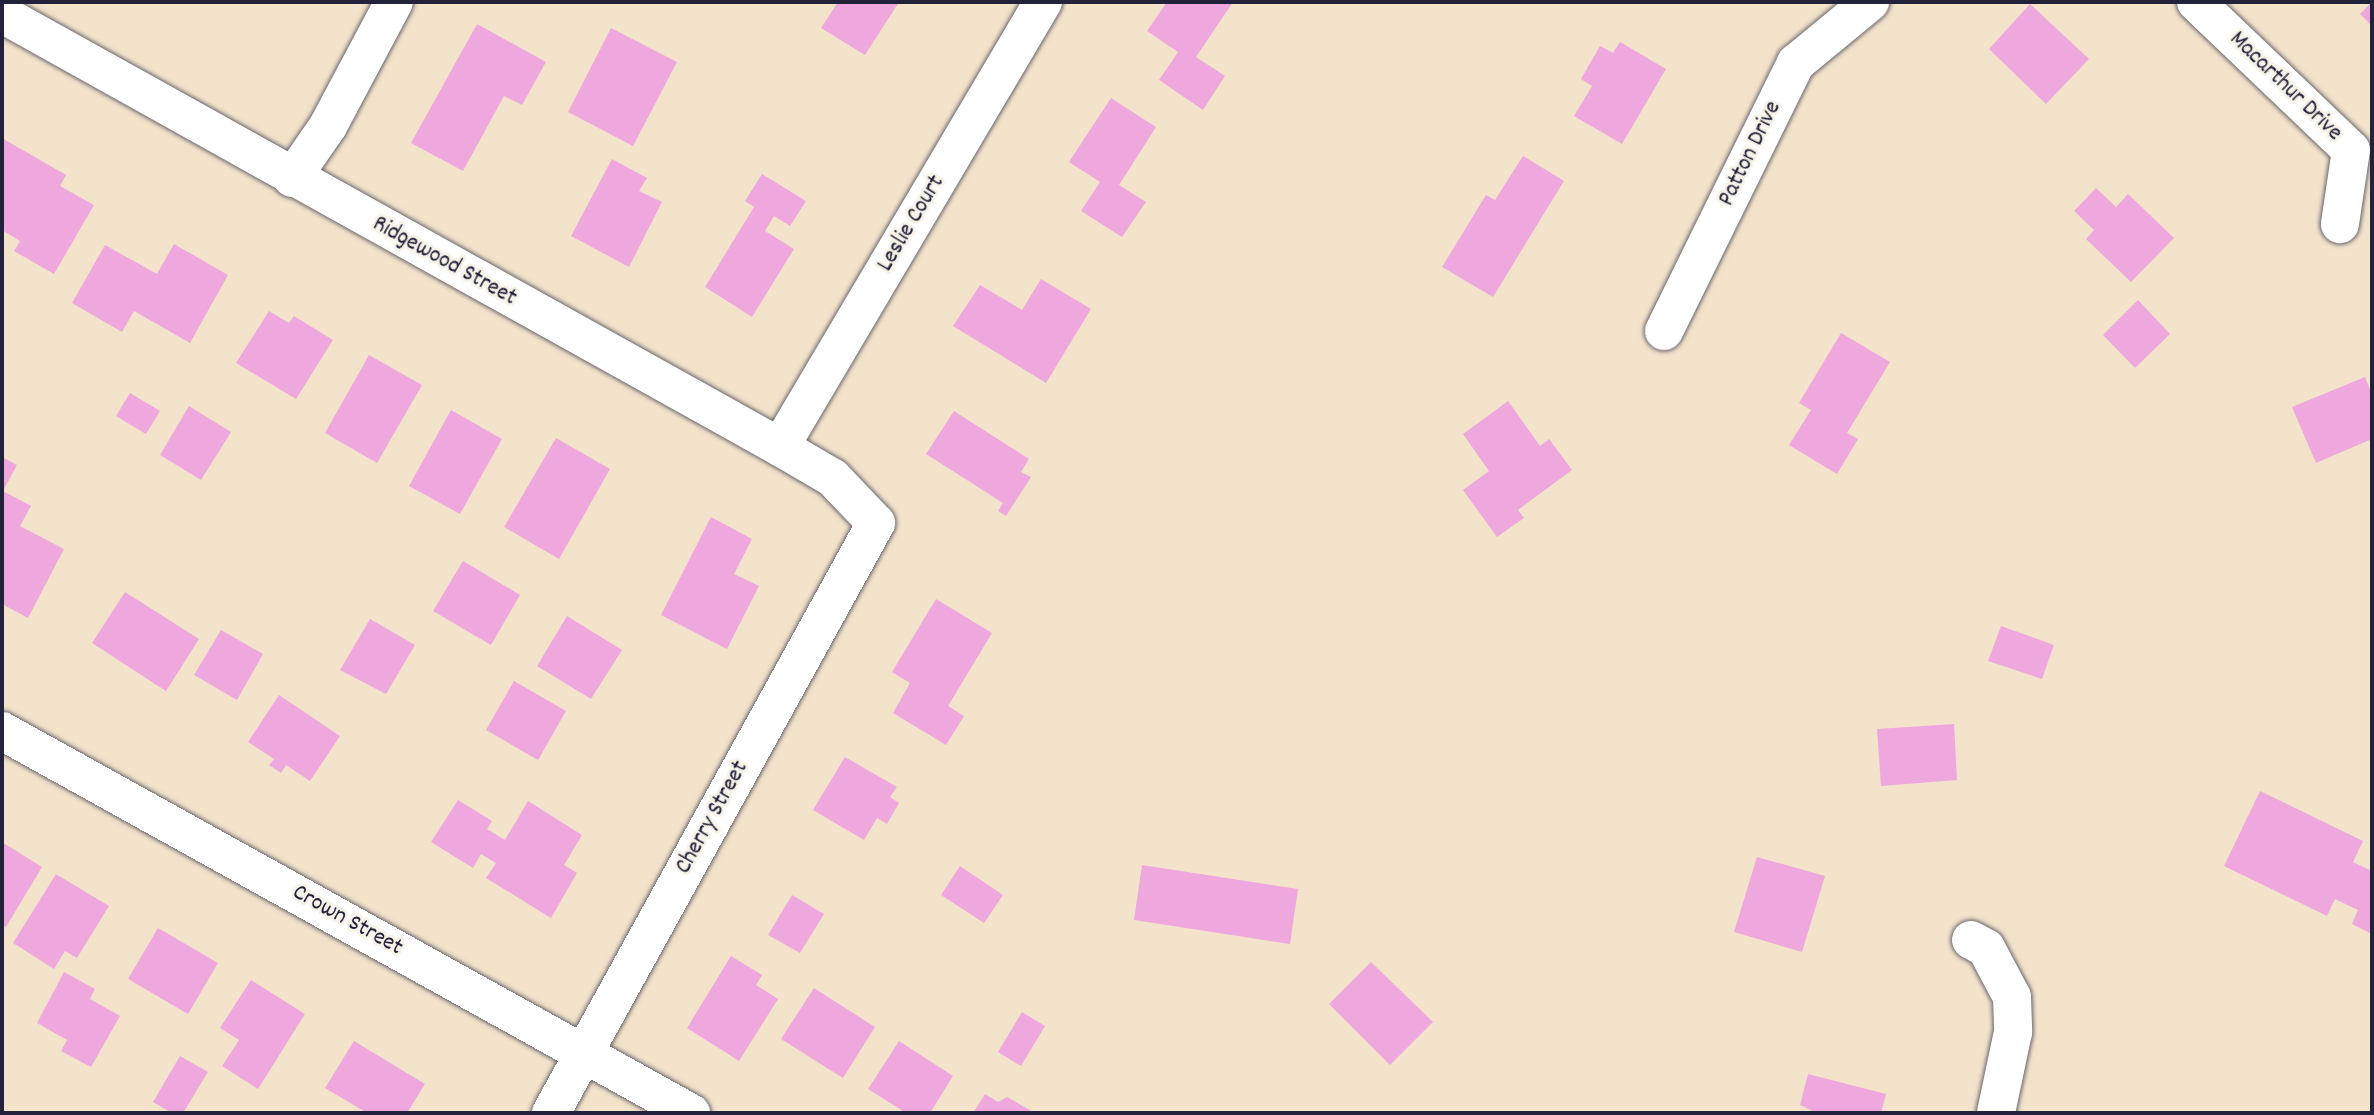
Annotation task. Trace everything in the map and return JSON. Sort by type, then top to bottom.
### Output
[{"type":"street","points":[[292,178],[328,126],[394,2]]},
{"type":"street","name":"Leslie Court","points":[[780,447],[1043,2]]},
{"type":"street","name":"Patton Drive","points":[[1664,331],[1796,63],[1870,2]]},
{"type":"street","name":"Macarthur Drive","points":[[2196,2],[2351,150],[2340,224]]},
{"type":"street","name":"Ridgewood Street","points":[[2,14],[292,178],[780,447],[833,478],[876,523]]},
{"type":"street","name":"Cherry Street","points":[[551,1113],[876,523]]},
{"type":"street","name":"Crown Street","points":[[2,731],[691,1113]]},
{"type":"street","points":[[1971,940],[1986,948],[2012,997],[2013,1032],[1996,1113]]},
{"type":"building","points":[[838,2],[899,2],[865,55],[821,28]]},
{"type":"building","points":[[1167,2],[1233,2],[1196,57],[1225,76],[1203,110],[1159,80],[1178,52],[1147,31]]},
{"type":"building","points":[[2372,2],[2372,26],[2360,14]]},
{"type":"building","points":[[2030,4],[2089,59],[2046,104],[1989,49]]},
{"type":"building","points":[[477,24],[546,62],[522,105],[504,96],[463,171],[411,143]]},
{"type":"building","points":[[611,28],[677,62],[633,146],[568,112]]},
{"type":"building","points":[[1620,42],[1666,69],[1622,144],[1574,116],[1592,86],[1581,79],[1600,46],[1613,53]]},
{"type":"building","points":[[1111,98],[1156,127],[1119,185],[1146,202],[1122,237],[1081,211],[1100,182],[1069,162]]},
{"type":"building","points":[[2,138],[66,175],[60,186],[94,205],[54,274],[14,251],[20,241],[2,230]]},
{"type":"building","points":[[1523,156],[1564,181],[1493,297],[1442,267],[1486,195],[1495,200]]},
{"type":"building","points":[[612,159],[647,178],[639,191],[662,202],[629,267],[571,236]]},
{"type":"building","points":[[762,174],[806,201],[790,226],[774,216],[765,231],[794,249],[752,317],[705,287],[754,207],[745,201]]},
{"type":"building","points":[[2096,188],[2116,207],[2128,194],[2174,238],[2131,282],[2086,239],[2094,230],[2074,211]]},
{"type":"building","points":[[174,244],[228,275],[190,343],[134,311],[122,332],[72,303],[105,245],[157,274]]},
{"type":"building","points":[[1041,279],[1091,309],[1046,383],[953,326],[980,285],[1022,310]]},
{"type":"building","points":[[2138,300],[2170,334],[2135,368],[2103,335]]},
{"type":"building","points":[[269,311],[289,323],[294,316],[333,340],[296,399],[236,363]]},
{"type":"building","points":[[1841,333],[1890,362],[1847,433],[1858,439],[1837,474],[1789,445],[1811,410],[1799,403]]},
{"type":"building","points":[[369,355],[422,385],[377,463],[325,433]]},
{"type":"building","points":[[2365,377],[2372,394],[2372,439],[2316,463],[2292,407]]},
{"type":"building","points":[[130,393],[160,411],[146,434],[116,416]]},
{"type":"building","points":[[1508,401],[1540,446],[1549,439],[1572,470],[1518,510],[1524,518],[1497,537],[1463,490],[1489,471],[1463,434]]},
{"type":"building","points":[[189,406],[231,432],[201,480],[160,455]]},
{"type":"building","points":[[451,410],[502,439],[460,514],[409,486]]},
{"type":"building","points":[[954,411],[1029,459],[1021,472],[1031,477],[1006,516],[998,511],[1003,503],[926,454]]},
{"type":"building","points":[[556,438],[610,469],[559,559],[504,527]]},
{"type":"building","points":[[2,457],[17,465],[3,491],[31,506],[20,526],[64,549],[28,618],[2,604]]},
{"type":"building","points":[[711,517],[752,539],[734,574],[759,586],[727,649],[661,615]]},
{"type":"building","points":[[463,561],[520,595],[491,645],[433,611]]},
{"type":"building","points":[[125,592],[199,639],[166,691],[92,643]]},
{"type":"building","points":[[936,599],[992,633],[948,706],[964,716],[946,745],[893,713],[910,683],[892,672]]},
{"type":"building","points":[[567,616],[622,650],[591,699],[537,666]]},
{"type":"building","points":[[370,619],[415,645],[386,694],[340,670]]},
{"type":"building","points":[[2001,626],[2054,645],[2042,679],[1988,661]]},
{"type":"building","points":[[221,630],[263,654],[237,700],[194,675]]},
{"type":"building","points":[[514,681],[566,711],[538,760],[486,730]]},
{"type":"building","points":[[279,695],[340,736],[310,781],[286,765],[281,773],[269,765],[274,759],[248,742]]},
{"type":"building","points":[[1954,724],[1957,780],[1881,786],[1877,729]]},
{"type":"building","points":[[845,757],[897,787],[890,797],[899,803],[887,824],[877,818],[864,840],[813,810]]},
{"type":"building","points":[[2260,791],[2363,841],[2353,862],[2372,871],[2372,934],[2352,924],[2358,910],[2335,899],[2327,916],[2224,866]]},
{"type":"building","points":[[458,800],[492,821],[487,829],[505,840],[528,801],[582,835],[564,865],[577,873],[551,918],[486,878],[496,863],[481,854],[473,868],[431,842]]},
{"type":"building","points":[[2,842],[42,867],[6,927],[2,925]]},
{"type":"building","points":[[1757,857],[1825,876],[1802,952],[1734,932]]},
{"type":"building","points":[[1142,865],[1298,889],[1290,944],[1134,920]]},
{"type":"building","points":[[960,866],[1003,895],[984,923],[941,895]]},
{"type":"building","points":[[56,874],[109,906],[77,958],[65,951],[54,969],[13,943]]},
{"type":"building","points":[[792,895],[824,914],[800,953],[768,935]]},
{"type":"building","points":[[158,928],[218,963],[188,1014],[128,979]]},
{"type":"building","points":[[731,956],[762,975],[756,985],[778,999],[739,1061],[687,1028]]},
{"type":"building","points":[[1371,962],[1433,1022],[1390,1065],[1329,1004]]},
{"type":"building","points":[[64,972],[95,989],[90,999],[120,1016],[91,1067],[61,1051],[67,1040],[37,1023]]},
{"type":"building","points":[[251,980],[305,1014],[258,1089],[222,1066],[239,1040],[220,1028]]},
{"type":"building","points":[[814,988],[875,1027],[843,1078],[781,1039]]},
{"type":"building","points":[[1022,1012],[1045,1026],[1021,1066],[998,1052]]},
{"type":"building","points":[[354,1041],[425,1084],[407,1113],[367,1113],[325,1088]]},
{"type":"building","points":[[899,1041],[953,1076],[930,1113],[906,1113],[868,1089]]},
{"type":"building","points":[[180,1056],[208,1072],[183,1113],[172,1113],[153,1102]]},
{"type":"building","points":[[1808,1074],[1886,1094],[1881,1113],[1817,1113],[1800,1105]]},
{"type":"building","points":[[985,1094],[998,1102],[1007,1097],[1035,1113],[973,1113]]}]
